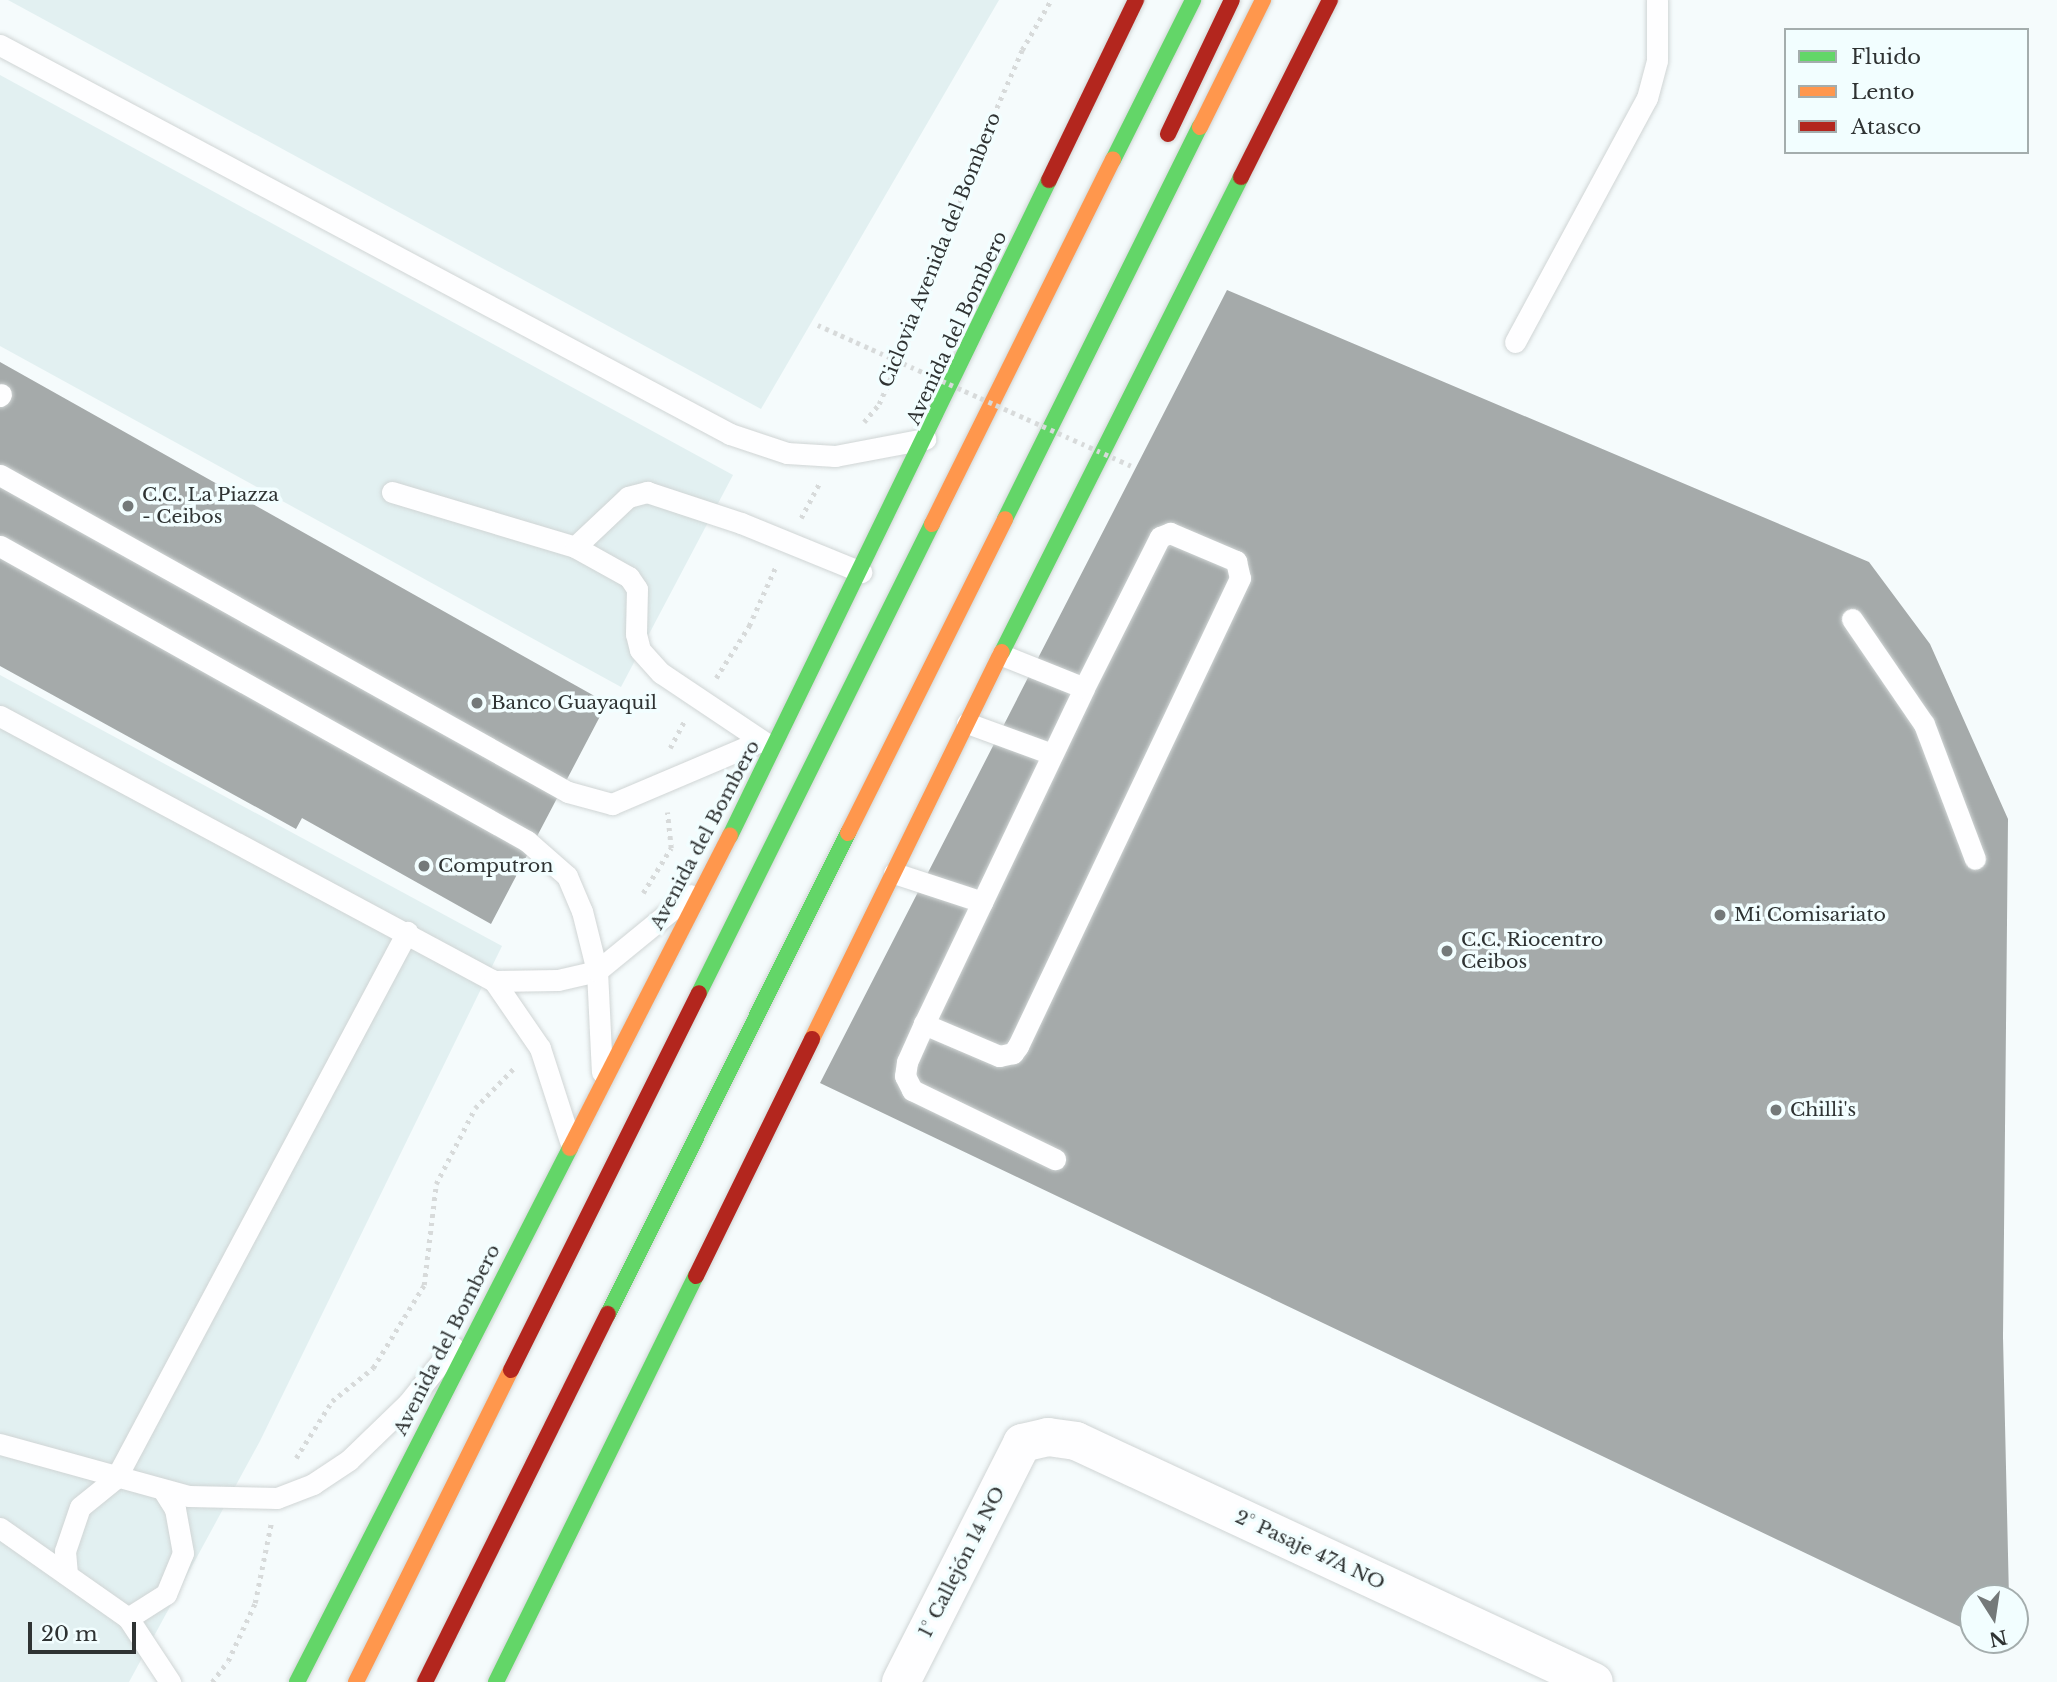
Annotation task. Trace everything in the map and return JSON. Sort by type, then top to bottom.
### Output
[{"type":"main road","name":"Avenida del Bombero","points":[[296,1682],[702,884],[767,744],[861,572],[1136,0]]},
{"type":"main road","points":[[356,1682],[1193,0]]},
{"type":"main road","points":[[1159,154],[1232,0]]},
{"type":"main road","points":[[425,1682],[1263,0]]},
{"type":"main road","points":[[496,1682],[967,723],[1330,0]]},
{"type":"street","name":"2° Pasaje 47A NO","points":[[1022,1443],[1048,1437],[1076,1441],[1594,1682]]},
{"type":"street","name":"1° Callejón 14 NO","points":[[901,1682],[1022,1443]]},
{"type":"lane","points":[[1515,342],[1647,98],[1657,60],[1657,0]]},
{"type":"lane","points":[[0,45],[730,434],[787,453],[835,456],[927,439]]},
{"type":"lane","points":[[0,475],[568,792],[611,804],[664,780],[767,744]]},
{"type":"lane","points":[[392,492],[575,547],[629,577],[637,589],[636,634],[640,650],[696,701],[767,744]]},
{"type":"lane","points":[[575,547],[628,497],[647,492],[861,572]]},
{"type":"lane","points":[[924,1024],[999,1056],[1013,1053],[1018,1046],[1240,578],[1236,561],[1180,533],[1160,537],[1052,754],[924,1024],[907,1062],[905,1076],[912,1090],[1055,1159]]},
{"type":"lane","points":[[0,546],[527,841],[567,876],[582,911],[597,971],[602,1079]]},
{"type":"lane","points":[[1852,619],[1924,723],[1975,859]]},
{"type":"lane","points":[[1002,655],[1084,688]]},
{"type":"lane","points":[[0,716],[494,981],[540,1048],[570,1141]]},
{"type":"lane","points":[[967,723],[1052,754]]},
{"type":"lane","points":[[894,873],[982,902]]},
{"type":"lane","points":[[494,981],[558,979],[597,971],[702,884]]},
{"type":"lane","points":[[67,1574],[65,1551],[80,1507],[116,1478],[407,932]]},
{"type":"lane","points":[[0,1444],[163,1490],[202,1497],[277,1499],[313,1484],[349,1460],[408,1403],[494,1297]]},
{"type":"lane","points":[[128,1618],[166,1594],[183,1553],[179,1520],[163,1490]]},
{"type":"lane","points":[[0,1528],[128,1618],[170,1682]]},
{"type":"path","name":"Ciclovia Avenida del Bombero","points":[[637,901],[660,872],[671,848],[664,780],[670,746],[696,701],[749,626],[787,544],[835,456],[879,404],[922,308],[989,127],[1022,50],[1051,0]]},
{"type":"path","points":[[818,325],[1132,466]]},
{"type":"path","points":[[212,1682],[228,1661],[255,1603],[277,1499],[332,1401],[373,1368],[424,1284],[436,1184],[475,1108],[510,1077],[524,1052],[525,1025]]},
{"type":"shaded area","points":[[8,0],[999,0],[761,409]]},
{"type":"shaded area","points":[[0,75],[733,475],[621,687],[0,346]]},
{"type":"shaded area","points":[[0,675],[502,946],[260,1441],[129,1682],[0,1682]]},
{"type":"building","name":"C.C. Riocentro Ceibos","points":[[1227,290],[1869,562],[1930,644],[2008,819],[2003,1337],[2009,1584],[1959,1584],[1959,1626],[820,1083]]},
{"type":"building","name":"C.C. La Piazza - Ceibos","points":[[0,362],[607,703],[491,924],[302,818],[296,829],[0,666]]},
{"type":"traffic: fast","points":[[1113,160],[1193,0]]},
{"type":"traffic: fast","points":[[1005,519],[1200,127]]},
{"type":"traffic: fast","points":[[1002,652],[1241,177]]},
{"type":"traffic: fast","points":[[730,836],[1049,180]]},
{"type":"traffic: fast","points":[[699,993],[932,524]]},
{"type":"traffic: fast","points":[[608,1314],[848,833]]},
{"type":"traffic: fast","points":[[297,1682],[570,1148]]},
{"type":"traffic: fast","points":[[496,1682],[696,1276]]},
{"type":"traffic: slow","points":[[1200,127],[1263,0]]},
{"type":"traffic: slow","points":[[932,524],[1113,160]]},
{"type":"traffic: slow","points":[[848,833],[1005,519]]},
{"type":"traffic: slow","points":[[812,1039],[1002,652]]},
{"type":"traffic: slow","points":[[570,1148],[730,836]]},
{"type":"traffic: slow","points":[[356,1682],[511,1370]]},
{"type":"traffic: jam","points":[[1049,180],[1136,0]]},
{"type":"traffic: jam","points":[[1168,134],[1232,0]]},
{"type":"traffic: jam","points":[[1241,177],[1330,0]]},
{"type":"traffic: jam","points":[[511,1370],[699,993]]},
{"type":"traffic: jam","points":[[696,1276],[812,1039]]},
{"type":"traffic: jam","points":[[425,1682],[608,1314]]},
{"type":"place","name":"C.C. La Piazza - Ceibos","points":[[128,506]]},
{"type":"place","name":"Banco Guayaquil","points":[[477,703]]},
{"type":"place","name":"Computron","points":[[424,866]]},
{"type":"place","name":"Mi Comisariato","points":[[1720,915]]},
{"type":"place","name":"C.C. Riocentro Ceibos","points":[[1447,951]]},
{"type":"place","name":"Chilli's","points":[[1776,1110]]}]
